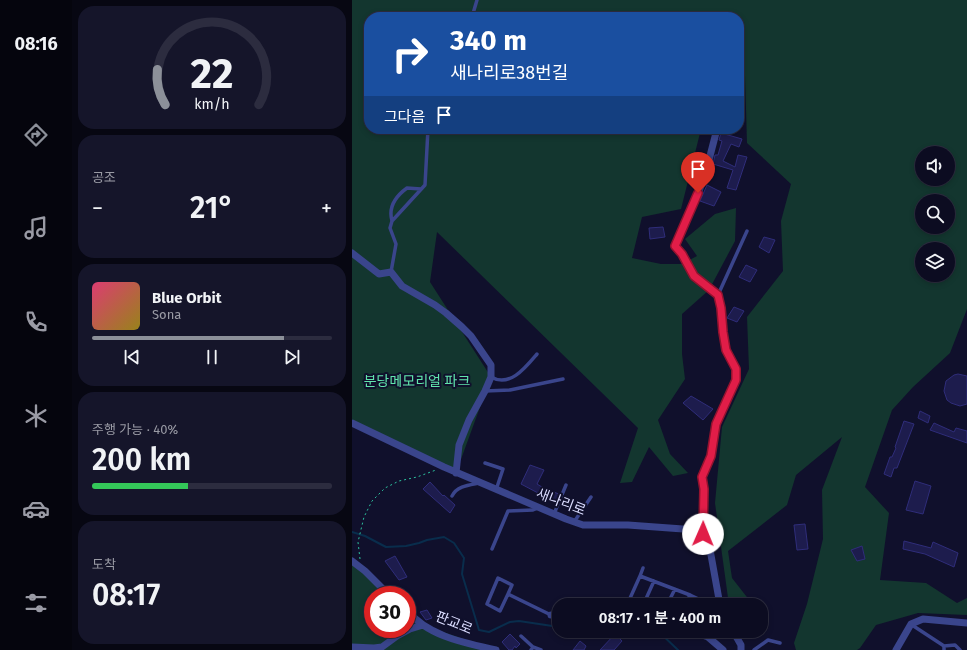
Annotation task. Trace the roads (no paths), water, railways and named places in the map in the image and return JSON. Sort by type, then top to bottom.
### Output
[{"type":"street","points":[[716,134],[704,179],[675,246],[682,254],[694,276],[718,295],[726,350],[736,369],[736,380],[716,424],[711,456],[702,477],[704,489],[703,534],[709,544],[719,598]]},
{"type":"street","points":[[352,253],[379,274],[391,272],[402,286],[419,295],[446,313],[472,336],[491,364],[491,377],[469,420],[459,445],[456,459],[456,473]]},
{"type":"street","name":"새나리로","points":[[352,423],[444,468],[583,525],[628,525],[683,529],[703,534]]},
{"type":"street","points":[[352,561],[380,586]]},
{"type":"street","points":[[896,650],[911,624],[922,619],[967,623]]},
{"type":"street","name":"판교로","points":[[416,620],[423,625],[459,642],[496,650]]},
{"type":"street","points":[[352,647],[382,647],[410,629],[423,625]]},
{"type":"street","points":[[709,638],[723,650]]},
{"type":"street","points":[[737,638],[741,645],[741,650]]},
{"type":"lane","points":[[473,12],[477,0]]},
{"type":"lane","points":[[391,272],[396,244],[390,228],[392,221],[425,185],[428,134]]},
{"type":"lane","points":[[392,221],[390,215],[396,197],[407,188],[421,189]]},
{"type":"lane","points":[[718,295],[748,232]]},
{"type":"lane","points":[[491,377],[497,380],[511,378],[520,374],[537,354]]},
{"type":"lane","points":[[485,391],[510,390],[563,379]]},
{"type":"lane","points":[[485,463],[503,469],[496,490]]},
{"type":"lane","points":[[452,496],[454,491],[464,486],[480,483]]},
{"type":"lane","points":[[554,514],[566,485]]},
{"type":"lane","points":[[574,522],[591,497]]},
{"type":"lane","points":[[492,548],[508,511],[533,510],[539,508]]},
{"type":"lane","points":[[629,598],[643,568]]},
{"type":"lane","points":[[640,576],[696,598]]},
{"type":"lane","points":[[498,578],[512,585],[508,594],[500,611],[487,604],[498,578]]},
{"type":"lane","points":[[646,598],[654,581]]},
{"type":"lane","points":[[670,598],[675,589]]},
{"type":"lane","points":[[508,594],[551,615]]},
{"type":"lane","points":[[911,624],[944,648],[955,645],[960,650]]},
{"type":"lane","points":[[521,636],[532,649],[541,650]]},
{"type":"lane","points":[[754,650],[768,640],[780,643]]},
{"type":"waterway","points":[[352,532],[365,536],[386,547],[406,546],[444,537],[454,543],[464,558],[462,574],[479,630],[489,632],[510,622],[519,621],[552,626]]},
{"type":"waterway","points":[[665,638],[678,650]]},
{"type":"park label","name":"분당메모리얼 파크","points":[[417,381]]}]
